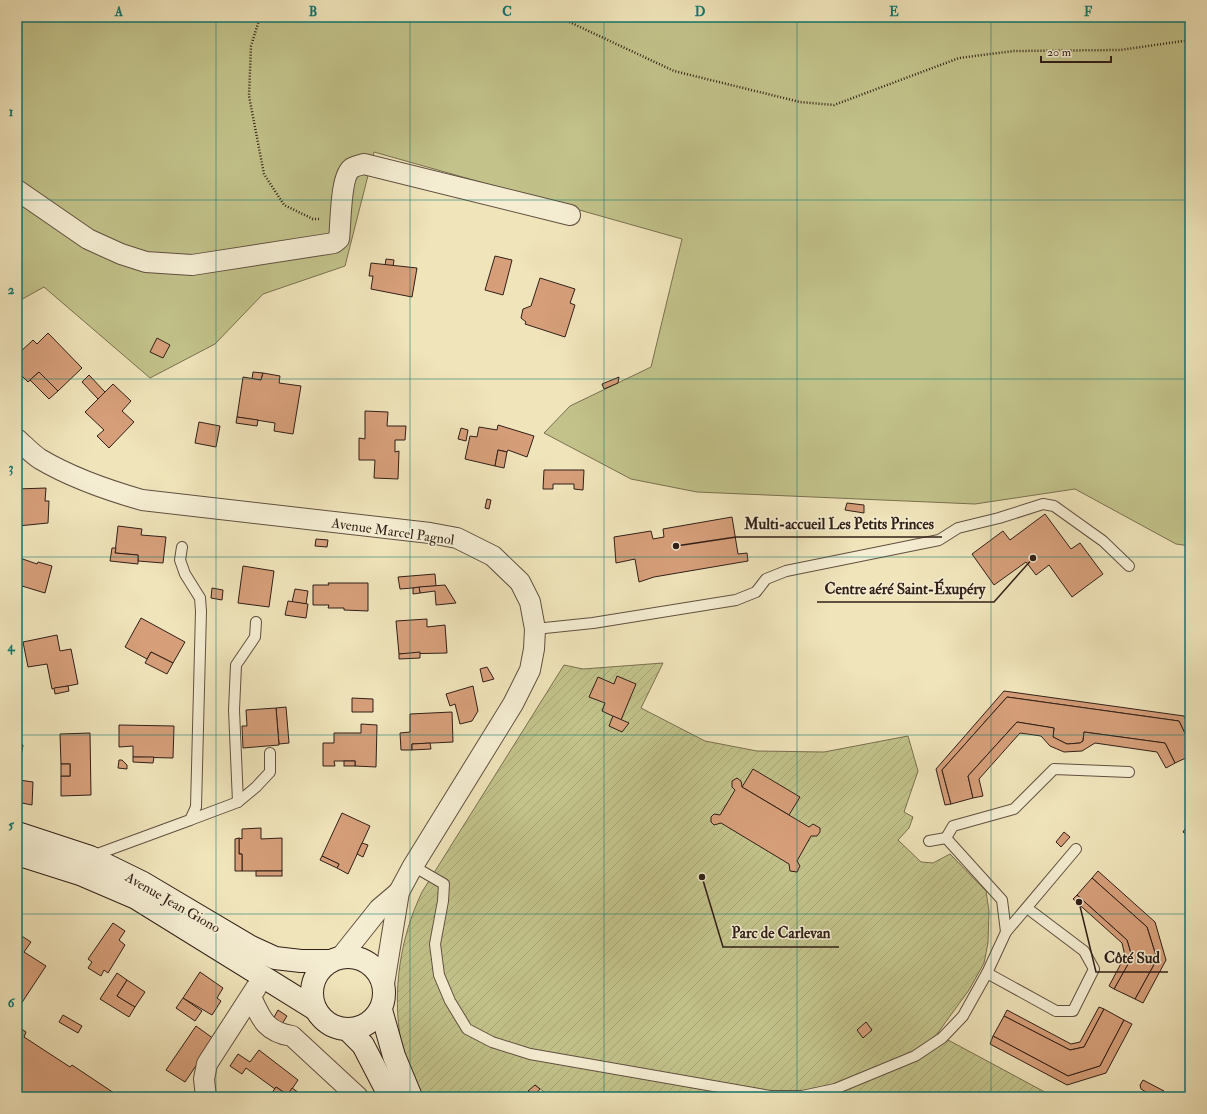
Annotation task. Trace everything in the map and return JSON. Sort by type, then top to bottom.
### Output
[{"type":"main road","name":"Avenue Jean Giono","points":[[17,833],[90,857],[143,883],[251,947],[275,958],[301,961],[335,959]]},
{"type":"main road","name":"Avenue Jean Giono","points":[[17,854],[80,874],[136,898],[315,1009]]},
{"type":"main road","points":[[351,957],[372,965],[384,984],[384,1002],[381,1010],[367,1025],[358,1029],[348,1030],[328,1024],[320,1018],[315,1009],[312,998],[312,987],[315,977],[322,968],[335,959],[351,957]]},
{"type":"main road","points":[[381,1010],[394,1056],[411,1097]]},
{"type":"main road","points":[[348,1030],[363,1045],[390,1097]]},
{"type":"street","points":[[17,190],[88,239],[121,254],[146,262],[192,265],[334,243],[339,239],[342,197],[348,174],[351,168],[364,164],[570,215]]},
{"type":"street","name":"Avenue Marcel Pagnol","points":[[17,438],[39,458],[69,474],[97,487],[142,500],[430,533],[457,538],[493,556],[520,582],[530,602],[535,629],[534,649],[530,670],[513,704],[413,866],[399,892],[384,984]]},
{"type":"street","name":"Avenue Marcel Pagnol","points":[[335,959],[379,909],[399,892]]},
{"type":"street","points":[[206,1097],[204,1079],[207,1064],[251,997],[262,977]]},
{"type":"street","points":[[251,997],[266,1025],[279,1034],[292,1036],[358,1097]]},
{"type":"lane","points":[[535,629],[593,623],[736,600],[756,592],[766,579],[786,571],[940,540],[958,528],[999,518],[1044,504],[1054,506],[1103,541],[1129,566]]},
{"type":"lane","points":[[182,547],[180,560],[185,574],[200,598],[201,611],[196,807],[190,820]]},
{"type":"lane","points":[[238,802],[234,710],[236,665],[255,637],[256,622]]},
{"type":"lane","points":[[90,857],[238,802],[270,772],[270,753]]},
{"type":"lane","points":[[929,841],[946,838],[953,826],[1014,810],[1054,769],[1130,772]]},
{"type":"lane","points":[[946,838],[1002,900],[1006,932]]},
{"type":"lane","points":[[413,866],[444,884],[443,901],[435,944],[439,976],[450,1001],[467,1029],[492,1042],[530,1054],[770,1096],[802,1096],[835,1089],[915,1056],[942,1038],[963,1016],[987,973],[1006,932],[1076,849]]},
{"type":"lane","points":[[987,973],[1056,1011],[1073,1011],[1094,969],[1084,951],[1027,908]]},
{"type":"path","points":[[260,17],[251,46],[249,96],[264,174],[284,205],[313,219],[341,222]]},
{"type":"path","points":[[534,17],[562,19],[674,71],[800,102],[834,104],[960,58],[1014,51],[1120,50],[1190,40]]},
{"type":"green space","points":[[17,17],[1190,17],[1190,546],[1176,544],[1075,489],[975,504],[697,492],[631,479],[544,433],[570,406],[651,367],[682,239],[374,152],[345,266],[263,294],[215,344],[150,378],[44,287],[17,302]]},
{"type":"green space","points":[[663,663],[641,708],[705,741],[757,751],[824,752],[908,736],[918,771],[904,812],[913,817],[909,828],[898,840],[921,862],[933,863],[950,854],[986,891],[989,911],[988,943],[984,963],[969,990],[937,1034],[1054,1097],[551,1097],[535,1085],[523,1097],[421,1097],[401,1042],[397,1004],[403,946],[414,910],[422,892],[564,665],[583,669]]},
{"type":"building","points":[[495,256],[512,260],[503,295],[485,290]]},
{"type":"building","points":[[386,259],[394,260],[393,267],[385,266]]},
{"type":"building","points":[[371,263],[417,268],[412,297],[371,289],[373,276],[369,276]]},
{"type":"building","points":[[540,278],[575,289],[570,303],[575,305],[565,337],[525,324],[526,322],[521,318],[523,309],[531,306]]},
{"type":"building","points":[[48,333],[82,368],[58,391],[39,372],[28,382],[17,371],[17,355],[33,340],[37,344]]},
{"type":"building","points":[[157,338],[170,345],[163,358],[150,352]]},
{"type":"building","points":[[39,372],[58,391],[49,399],[30,380]]},
{"type":"building","points":[[253,372],[263,373],[261,380],[252,379]]},
{"type":"building","points":[[263,373],[280,376],[279,383],[301,386],[293,434],[274,431],[275,423],[237,417],[243,377],[261,380]]},
{"type":"building","points":[[89,375],[105,392],[98,399],[82,382]]},
{"type":"building","points":[[619,377],[618,383],[604,389],[602,384]]},
{"type":"building","points":[[113,384],[131,401],[122,411],[134,422],[109,448],[97,436],[104,430],[85,412]]},
{"type":"building","points":[[365,411],[388,412],[387,426],[406,426],[405,440],[395,440],[395,452],[399,451],[398,479],[374,478],[375,460],[359,460],[359,438],[365,439]]},
{"type":"building","points":[[237,417],[258,420],[257,426],[236,423]]},
{"type":"building","points":[[199,422],[220,426],[216,447],[195,443]]},
{"type":"building","points":[[498,425],[534,436],[527,457],[508,450],[507,452],[498,450],[495,466],[465,459],[470,436],[477,437],[479,427],[497,430]]},
{"type":"building","points":[[461,428],[468,430],[466,441],[458,439]]},
{"type":"building","points":[[498,450],[507,452],[504,468],[495,466]]},
{"type":"building","points":[[544,470],[584,470],[583,490],[574,489],[574,484],[553,484],[553,489],[543,489]]},
{"type":"building","points":[[46,488],[45,501],[49,501],[48,523],[18,526],[17,489]]},
{"type":"building","points":[[487,499],[491,500],[489,509],[485,508]]},
{"type":"building","points":[[847,503],[864,505],[864,513],[845,510]]},
{"type":"building","points":[[1045,514],[1071,549],[1080,543],[1103,574],[1072,597],[1049,565],[1036,575],[1026,562],[994,585],[972,554],[1003,531],[1010,540]]},
{"type":"building","points":[[732,517],[738,554],[747,553],[748,561],[654,577],[639,582],[635,559],[616,563],[614,537],[651,531],[653,539],[664,537],[663,529]]},
{"type":"building","points":[[118,526],[142,529],[141,535],[166,537],[163,563],[138,561],[138,555],[115,553]]},
{"type":"building","points":[[316,539],[328,540],[327,547],[315,546]]},
{"type":"building","points":[[112,548],[116,548],[115,553],[138,555],[138,564],[110,561]]},
{"type":"building","points":[[17,557],[37,564],[38,562],[52,566],[45,593],[22,586],[17,600]]},
{"type":"building","points":[[243,566],[274,571],[269,607],[238,603]]},
{"type":"building","points":[[435,574],[436,586],[400,589],[398,577]]},
{"type":"building","points":[[328,583],[368,583],[368,611],[328,608],[329,605],[313,605],[313,585],[329,585]]},
{"type":"building","points":[[445,585],[456,603],[436,605],[435,591],[420,593],[419,587]]},
{"type":"building","points":[[419,587],[420,593],[413,594],[413,588]]},
{"type":"building","points":[[212,588],[223,590],[222,600],[211,598]]},
{"type":"building","points":[[295,589],[308,591],[306,604],[292,602]]},
{"type":"building","points":[[288,601],[308,604],[306,618],[285,615]]},
{"type":"building","points":[[141,618],[185,642],[173,663],[151,652],[147,659],[125,647]]},
{"type":"building","points":[[427,619],[427,627],[445,625],[447,653],[399,654],[396,621]]},
{"type":"building","points":[[57,635],[60,651],[71,649],[78,684],[52,689],[47,664],[28,667],[23,642]]},
{"type":"building","points":[[151,652],[173,663],[167,674],[145,663]]},
{"type":"building","points":[[420,652],[420,658],[399,659],[399,654]]},
{"type":"building","points":[[487,667],[494,679],[483,682],[480,669]]},
{"type":"building","points":[[617,676],[636,684],[621,720],[602,711],[605,703],[589,697],[598,677],[614,684]]},
{"type":"building","points":[[68,686],[69,691],[55,694],[54,688]]},
{"type":"building","points":[[473,686],[478,711],[472,721],[460,724],[455,704],[450,706],[446,694]]},
{"type":"building","points":[[1004,691],[1184,716],[1190,728],[1190,744],[1179,721],[1007,697],[942,770],[951,804],[945,805],[936,769]]},
{"type":"building","points":[[1007,697],[1179,721],[1190,744],[1190,756],[1175,763],[1165,743],[1084,732],[1083,741],[1080,743],[1067,744],[1053,737],[1054,728],[1017,722],[968,776],[973,798],[951,804],[942,770]]},
{"type":"building","points":[[352,698],[373,699],[373,712],[352,712]]},
{"type":"building","points":[[286,707],[289,743],[279,744],[276,708]]},
{"type":"building","points":[[276,708],[279,745],[243,748],[242,726],[247,726],[246,710]]},
{"type":"building","points":[[452,712],[453,742],[412,744],[412,750],[401,750],[400,733],[410,732],[410,714]]},
{"type":"building","points":[[613,716],[629,723],[622,732],[609,726]]},
{"type":"building","points":[[1017,722],[1054,728],[1053,737],[1067,744],[1080,743],[1083,741],[1084,732],[1165,743],[1175,763],[1166,768],[1157,752],[1095,743],[1082,751],[1064,752],[1050,746],[1041,736],[1020,733],[979,779],[983,796],[973,798],[968,776]]},
{"type":"building","points":[[361,724],[377,725],[376,767],[355,766],[355,761],[334,761],[335,766],[323,766],[323,743],[334,743],[334,733],[361,733]]},
{"type":"building","points":[[119,725],[174,726],[173,758],[133,757],[133,746],[119,747]]},
{"type":"building","points":[[90,733],[91,795],[61,796],[61,776],[70,776],[70,764],[61,764],[60,734]]},
{"type":"building","points":[[17,743],[23,745],[22,751],[17,750]]},
{"type":"building","points":[[430,743],[431,749],[412,750],[412,744]]},
{"type":"building","points":[[17,750],[22,751],[19,763],[17,763]]},
{"type":"building","points":[[133,757],[154,757],[153,763],[133,762]]},
{"type":"building","points":[[119,760],[122,760],[127,765],[127,769],[118,768]]},
{"type":"building","points":[[344,761],[355,761],[355,766],[344,766]]},
{"type":"building","points":[[61,764],[70,764],[70,776],[61,776]]},
{"type":"building","points":[[753,769],[800,797],[789,815],[742,787]]},
{"type":"building","points":[[737,778],[741,781],[742,787],[809,827],[813,824],[820,828],[820,832],[817,836],[811,836],[797,861],[800,866],[797,872],[790,871],[789,864],[721,823],[714,825],[711,822],[711,817],[714,814],[720,815],[735,790],[732,787],[732,781]]},
{"type":"building","points":[[19,780],[33,782],[32,805],[17,802]]},
{"type":"building","points":[[342,813],[370,826],[348,874],[337,868],[339,864],[322,856]]},
{"type":"building","points":[[1187,826],[1190,828],[1190,837],[1183,832]]},
{"type":"building","points":[[261,828],[261,839],[282,838],[282,871],[242,871],[242,854],[239,854],[239,838],[242,839],[242,829]]},
{"type":"building","points":[[1064,832],[1070,837],[1061,847],[1056,842]]},
{"type":"building","points":[[239,838],[239,854],[242,854],[242,871],[235,871],[235,839]]},
{"type":"building","points":[[362,843],[368,845],[363,857],[357,854]]},
{"type":"building","points":[[322,856],[339,864],[337,868],[320,860]]},
{"type":"building","points":[[256,871],[282,871],[282,876],[256,876]]},
{"type":"building","points":[[1098,871],[1155,922],[1166,960],[1143,1003],[1135,999],[1157,959],[1147,927],[1092,878]]},
{"type":"building","points":[[1092,878],[1147,927],[1157,959],[1135,999],[1114,989],[1132,957],[1127,940],[1077,895]]},
{"type":"building","points":[[1077,895],[1127,940],[1132,957],[1114,989],[1109,986],[1125,956],[1122,943],[1073,899]]},
{"type":"building","points":[[113,923],[125,931],[119,940],[125,945],[108,973],[104,970],[101,976],[88,968],[92,962],[88,959]]},
{"type":"building","points":[[17,933],[31,942],[24,952],[46,966],[17,1010]]},
{"type":"building","points":[[200,972],[223,988],[217,998],[221,1001],[212,1015],[183,998]]},
{"type":"building","points":[[117,973],[127,980],[117,996],[135,1007],[129,1017],[100,999]]},
{"type":"building","points":[[127,980],[145,992],[135,1007],[117,996]]},
{"type":"building","points":[[183,998],[202,1011],[195,1021],[176,1008]]},
{"type":"building","points":[[1099,1007],[1104,1009],[1084,1047],[1070,1050],[1004,1016],[1007,1010],[1071,1044],[1080,1042]]},
{"type":"building","points":[[1104,1009],[1124,1020],[1100,1066],[1068,1076],[993,1036],[1004,1016],[1070,1050],[1084,1047]]},
{"type":"building","points":[[278,1010],[287,1016],[282,1024],[273,1019]]},
{"type":"building","points":[[63,1015],[82,1026],[78,1033],[59,1022]]},
{"type":"building","points":[[1124,1020],[1132,1024],[1106,1073],[1067,1085],[990,1044],[993,1036],[1068,1076],[1100,1066]]},
{"type":"building","points":[[866,1022],[872,1030],[863,1038],[857,1030]]},
{"type":"building","points":[[17,1026],[26,1032],[24,1037],[70,1067],[72,1065],[120,1097],[17,1097]]},
{"type":"building","points":[[196,1026],[214,1039],[185,1082],[166,1070]]},
{"type":"building","points":[[259,1050],[298,1080],[288,1095],[276,1087],[275,1089],[246,1068],[242,1074],[230,1066],[238,1054],[250,1062]]},
{"type":"building","points":[[1143,1080],[1164,1091],[1161,1097],[1154,1097],[1141,1089],[1140,1085]]},
{"type":"building","points":[[535,1085],[540,1089],[534,1096],[528,1091]]},
{"type":"building","points":[[276,1087],[288,1095],[286,1097],[269,1097]]},
{"type":"building","points":[[292,1088],[305,1097],[286,1097]]},
{"type":"place","name":"Multi-accueil Les Petits Princes","points":[[676,546]]},
{"type":"place","name":"Centre aéré Saint-Éxupéry","points":[[1033,558]]},
{"type":"place","name":"Parc de Carlevan","points":[[702,877]]},
{"type":"place","name":"Côté Sud","points":[[1079,902]]}]
